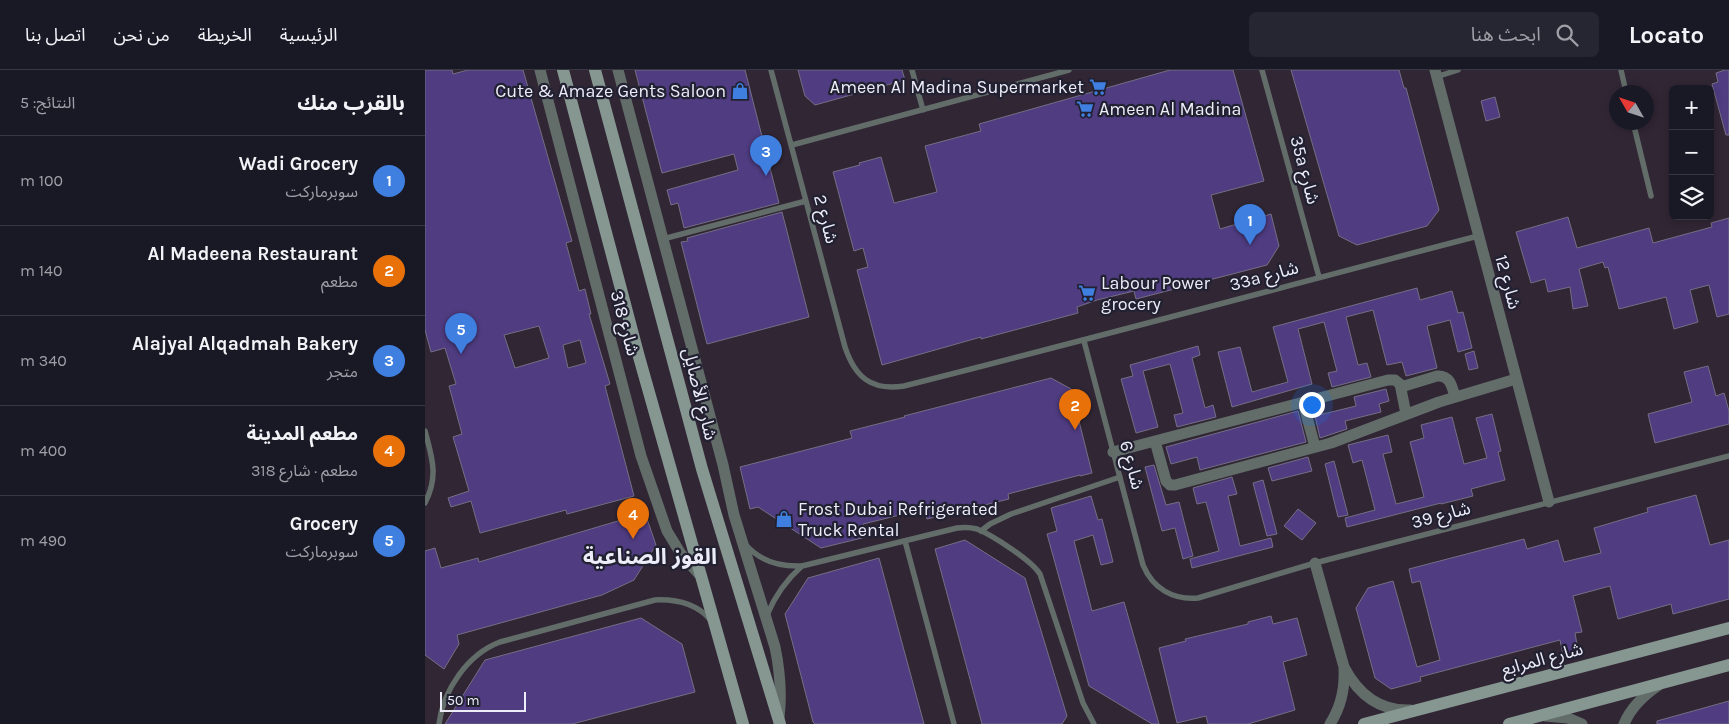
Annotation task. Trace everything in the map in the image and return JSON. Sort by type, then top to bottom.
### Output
[{"type":"main road","points":[[563,70],[639,357],[743,724]]},
{"type":"main road","name":"شارع الأصايل","points":[[595,70],[702,469],[779,722]]},
{"type":"main road","name":"شارع المرابع","points":[[1364,724],[1729,628]]},
{"type":"main road","points":[[1509,724],[1729,665]]},
{"type":"street","name":"شارع 318","points":[[540,70],[643,463],[667,532],[681,554],[699,574]]},
{"type":"street","points":[[618,70],[723,465],[734,515],[766,617],[779,668],[781,702],[779,722]]},
{"type":"street","name":"شارع 12","points":[[1436,73],[1549,502]]},
{"type":"street","points":[[1401,387],[1442,376],[1450,381],[1455,397]]},
{"type":"street","points":[[1155,441],[1166,481],[1173,486],[1346,438],[1406,414],[1516,379]]},
{"type":"street","points":[[1113,452],[1388,380],[1398,382],[1401,387],[1406,414]]},
{"type":"street","points":[[1303,402],[1315,447]]},
{"type":"street","points":[[1315,563],[1344,667],[1350,679],[1358,690],[1368,698],[1390,709],[1415,710]]},
{"type":"street","points":[[1330,724],[1340,705],[1344,692],[1344,667]]},
{"type":"street","points":[[1625,724],[1627,717],[1640,700],[1661,683]]},
{"type":"street","points":[[1541,716],[1559,716],[1582,724]]},
{"type":"lane","name":"شارع 2","points":[[771,70],[845,347],[857,374]]},
{"type":"lane","points":[[912,70],[923,110]]},
{"type":"lane","points":[[792,145],[1069,70]]},
{"type":"lane","name":"35a شارع","points":[[1263,70],[1319,277]]},
{"type":"lane","points":[[1436,73],[1458,70]]},
{"type":"lane","points":[[1621,70],[1624,85]]},
{"type":"lane","points":[[1635,130],[1651,196]]},
{"type":"lane","points":[[663,239],[806,201]]},
{"type":"lane","name":"33a شارع","points":[[857,374],[879,386],[895,388],[1084,341],[1478,236]]},
{"type":"lane","name":"شارع 6","points":[[1084,341],[1143,565],[1151,579],[1162,590]]},
{"type":"lane","points":[[425,431],[434,463],[432,487],[425,503]]},
{"type":"lane","name":"شارع 39","points":[[1162,590],[1176,597],[1198,598],[1315,563],[1729,456]]},
{"type":"lane","points":[[981,531],[990,524],[1011,514],[1120,477]]},
{"type":"lane","points":[[744,543],[755,554],[770,562],[785,566],[801,566],[957,528],[970,528],[981,531],[1025,558],[1040,574],[1083,702],[1094,724]]},
{"type":"lane","points":[[905,540],[954,724]]},
{"type":"lane","points":[[766,617],[773,600],[783,585],[801,566]]},
{"type":"lane","points":[[439,724],[440,712],[445,701],[465,668],[479,653],[500,642],[655,600],[669,600],[694,606],[714,623]]},
{"type":"shaded area","points":[[425,70],[1729,70],[1729,724],[425,724]]},
{"type":"building","points":[[425,70],[452,70],[453,74],[468,70],[523,70],[572,241],[566,243],[579,291],[585,289],[591,314],[589,314],[610,384],[605,386],[634,496],[567,514],[566,510],[480,533],[471,501],[451,507],[448,498],[469,491],[453,437],[462,434],[449,386],[456,384],[445,348],[431,352],[425,330]],"holes":[[[539,326],[549,358],[515,368],[504,335]],[[580,340],[586,363],[568,368],[563,345]]]},
{"type":"building","points":[[635,70],[745,70],[779,203],[684,228],[678,203],[671,205],[667,190],[738,170],[734,154],[662,173]]},
{"type":"building","points":[[798,70],[902,70],[905,80],[815,105],[805,96]]},
{"type":"building","points":[[1170,70],[1233,70],[1264,181],[1211,195],[1220,229],[1271,214],[1279,246],[1267,265],[1136,299],[1134,291],[1097,300],[1077,307],[1078,313],[981,339],[981,337],[882,365],[857,270],[868,267],[863,248],[854,251],[833,172],[881,157],[894,203],[937,192],[925,146],[981,131],[979,124]]},
{"type":"building","points":[[1291,70],[1399,70],[1404,88],[1406,88],[1439,210],[1427,226],[1357,245],[1339,236]]},
{"type":"building","points":[[1729,70],[1729,135],[1726,135],[1714,85],[1712,84],[1718,82],[1716,73]]},
{"type":"building","points":[[1495,97],[1500,117],[1486,121],[1481,101]]},
{"type":"building","points":[[782,212],[809,317],[707,344],[681,242],[688,241],[687,238]]},
{"type":"building","points":[[1568,217],[1577,248],[1649,228],[1653,243],[1712,227],[1711,223],[1729,218],[1729,314],[1717,317],[1709,285],[1690,290],[1698,322],[1674,329],[1666,297],[1619,309],[1608,267],[1605,268],[1603,262],[1579,269],[1588,306],[1573,309],[1570,287],[1548,292],[1545,279],[1531,283],[1516,232]]},
{"type":"building","points":[[1417,288],[1420,300],[1452,291],[1458,313],[1463,312],[1472,348],[1458,352],[1450,320],[1427,326],[1437,368],[1406,376],[1402,362],[1387,365],[1373,310],[1346,317],[1358,365],[1367,363],[1371,377],[1332,387],[1328,373],[1337,371],[1324,322],[1298,329],[1312,384],[1232,407],[1218,352],[1240,347],[1252,392],[1288,382],[1273,327]]},
{"type":"building","points":[[1198,346],[1200,355],[1192,358],[1205,408],[1213,405],[1216,417],[1177,427],[1174,415],[1183,413],[1170,364],[1143,371],[1158,427],[1136,433],[1121,379],[1133,376],[1130,365]]},
{"type":"building","points":[[1474,351],[1478,368],[1469,370],[1465,354]]},
{"type":"building","points":[[1708,366],[1716,396],[1724,393],[1729,411],[1729,424],[1655,443],[1648,414],[1692,402],[1684,372]]},
{"type":"building","points":[[1051,378],[1071,389],[1092,473],[1008,494],[1009,499],[927,519],[924,509],[863,524],[866,537],[821,548],[758,507],[750,509],[740,467],[852,438],[850,431]]},
{"type":"building","points":[[1386,389],[1389,401],[1379,404],[1381,412],[1345,421],[1347,429],[1320,438],[1315,416],[1356,406],[1354,397]]},
{"type":"building","points":[[1298,411],[1306,442],[1200,470],[1197,457],[1171,464],[1166,447]]},
{"type":"building","points":[[1492,414],[1501,451],[1498,452],[1505,480],[1471,489],[1473,496],[1347,527],[1345,518],[1375,510],[1362,460],[1353,463],[1348,445],[1388,435],[1392,452],[1383,454],[1396,504],[1424,497],[1410,442],[1424,438],[1421,425],[1452,417],[1464,464],[1487,458],[1476,418]]},
{"type":"building","points":[[1308,457],[1312,471],[1272,481],[1268,468]]},
{"type":"building","points":[[1334,461],[1348,515],[1338,517],[1325,464]]},
{"type":"building","points":[[1154,465],[1166,505],[1179,502],[1193,556],[1183,559],[1175,528],[1162,531],[1145,467]]},
{"type":"building","points":[[1232,477],[1237,494],[1228,496],[1240,546],[1271,538],[1273,547],[1192,568],[1190,559],[1219,551],[1206,502],[1197,504],[1193,488]]},
{"type":"building","points":[[1263,480],[1277,534],[1267,536],[1253,483]]},
{"type":"building","points":[[1696,495],[1710,545],[1729,540],[1729,599],[1673,614],[1671,604],[1618,619],[1610,586],[1573,596],[1582,632],[1575,633],[1579,656],[1564,659],[1560,640],[1420,677],[1421,681],[1391,689],[1375,678],[1356,608],[1368,588],[1393,581],[1417,667],[1440,660],[1420,581],[1412,583],[1409,569],[1524,539],[1527,549],[1558,540],[1564,562],[1601,553],[1594,528],[1648,512],[1647,508]]},
{"type":"building","points":[[1091,496],[1098,520],[1102,519],[1113,562],[1101,565],[1093,535],[1074,541],[1092,611],[1124,602],[1159,724],[1152,724],[1089,686],[1047,534],[1057,531],[1051,508]]},
{"type":"building","points":[[1298,509],[1316,523],[1302,540],[1284,526]]},
{"type":"building","points":[[645,513],[656,545],[634,580],[602,595],[457,635],[459,644],[444,669],[425,655],[425,551],[435,548],[441,568],[478,558],[479,562]]},
{"type":"building","points":[[965,540],[1025,578],[1067,716],[1062,724],[982,724],[935,549]]},
{"type":"building","points":[[879,558],[924,724],[815,724],[785,614],[808,578]]},
{"type":"building","points":[[1271,616],[1273,624],[1297,618],[1307,655],[1283,662],[1295,710],[1248,724],[1208,724],[1206,716],[1177,723],[1159,648],[1186,641],[1185,639],[1248,624],[1248,622]]},
{"type":"building","points":[[641,618],[682,644],[695,692],[572,724],[445,724],[485,660]]},
{"type":"building","points":[[1729,701],[1729,724],[1657,724],[1657,721]]},
{"type":"place","name":"Ameen Al Madina Supermarket","points":[[1098,87]]},
{"type":"place","name":"Cute & Amaze Gents Saloon","points":[[740,91]]},
{"type":"place","name":"Ameen Al Madina","points":[[1085,109]]},
{"type":"place","name":"Alajyal Alqadmah Bakery","points":[[766,176]]},
{"type":"place","name":"Wadi Grocery","points":[[1250,245]]},
{"type":"place","name":"Labour Power grocery","points":[[1087,293]]},
{"type":"place","name":"Grocery","points":[[461,354]]},
{"type":"place","name":"Al Madeena Restaurant","points":[[1075,430]]},
{"type":"place","name":"Frost Dubai Refrigerated Truck Rental","points":[[784,519]]},
{"type":"place","name":"مطعم المدينة","points":[[633,539]]},
{"type":"district","name":"القوز الصناعية","points":[[650,556]]}]
